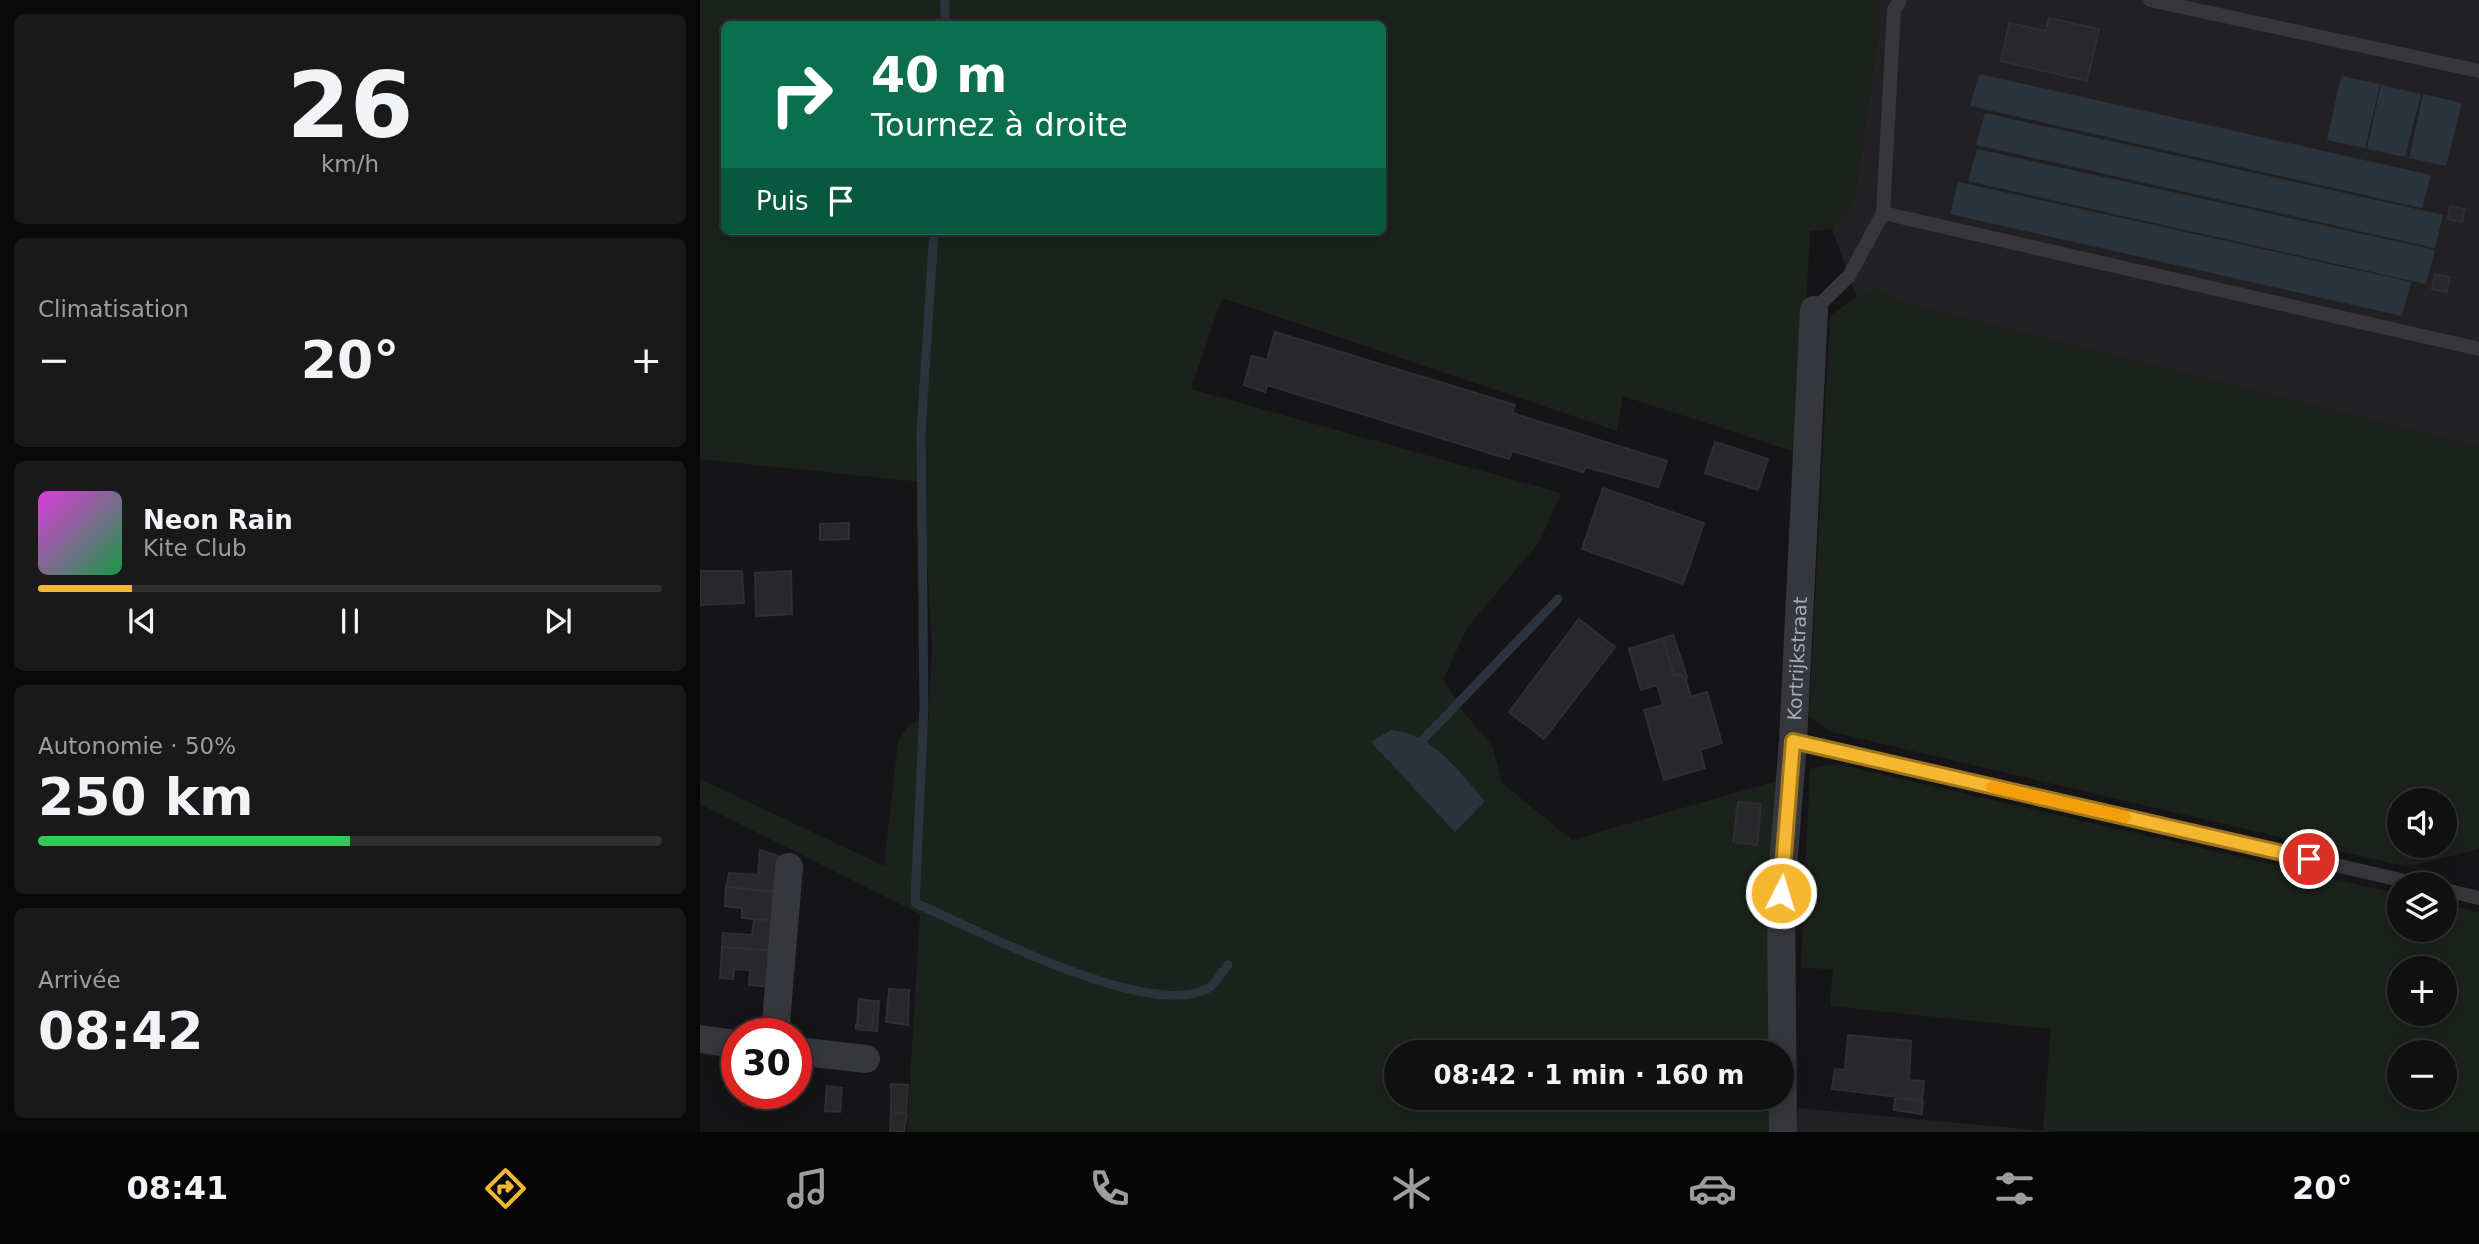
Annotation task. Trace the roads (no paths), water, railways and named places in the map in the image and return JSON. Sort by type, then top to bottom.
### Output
[{"type":"street","name":"Kortrijkstraat","points":[[1783,1132],[1781,893],[1793,741],[1814,310]]},
{"type":"street","points":[[776,1018],[789,867]]},
{"type":"street","points":[[700,1039],[721,1042]]},
{"type":"street","points":[[812,1053],[866,1059]]},
{"type":"lane","points":[[1814,310],[1849,276],[1883,213],[1894,10],[1900,0]]},
{"type":"lane","points":[[2150,0],[2479,71]]},
{"type":"lane","points":[[1883,213],[2479,349]]},
{"type":"lane","points":[[1793,741],[2387,877]]},
{"type":"lane","points":[[2457,893],[2479,898]]},
{"type":"waterway","points":[[945,0],[945,21]]},
{"type":"waterway","points":[[934,235],[921,432],[924,707],[915,903],[1061,967],[1144,992],[1179,995],[1207,989],[1228,965]]},
{"type":"waterway","points":[[1416,747],[1558,599]]}]
